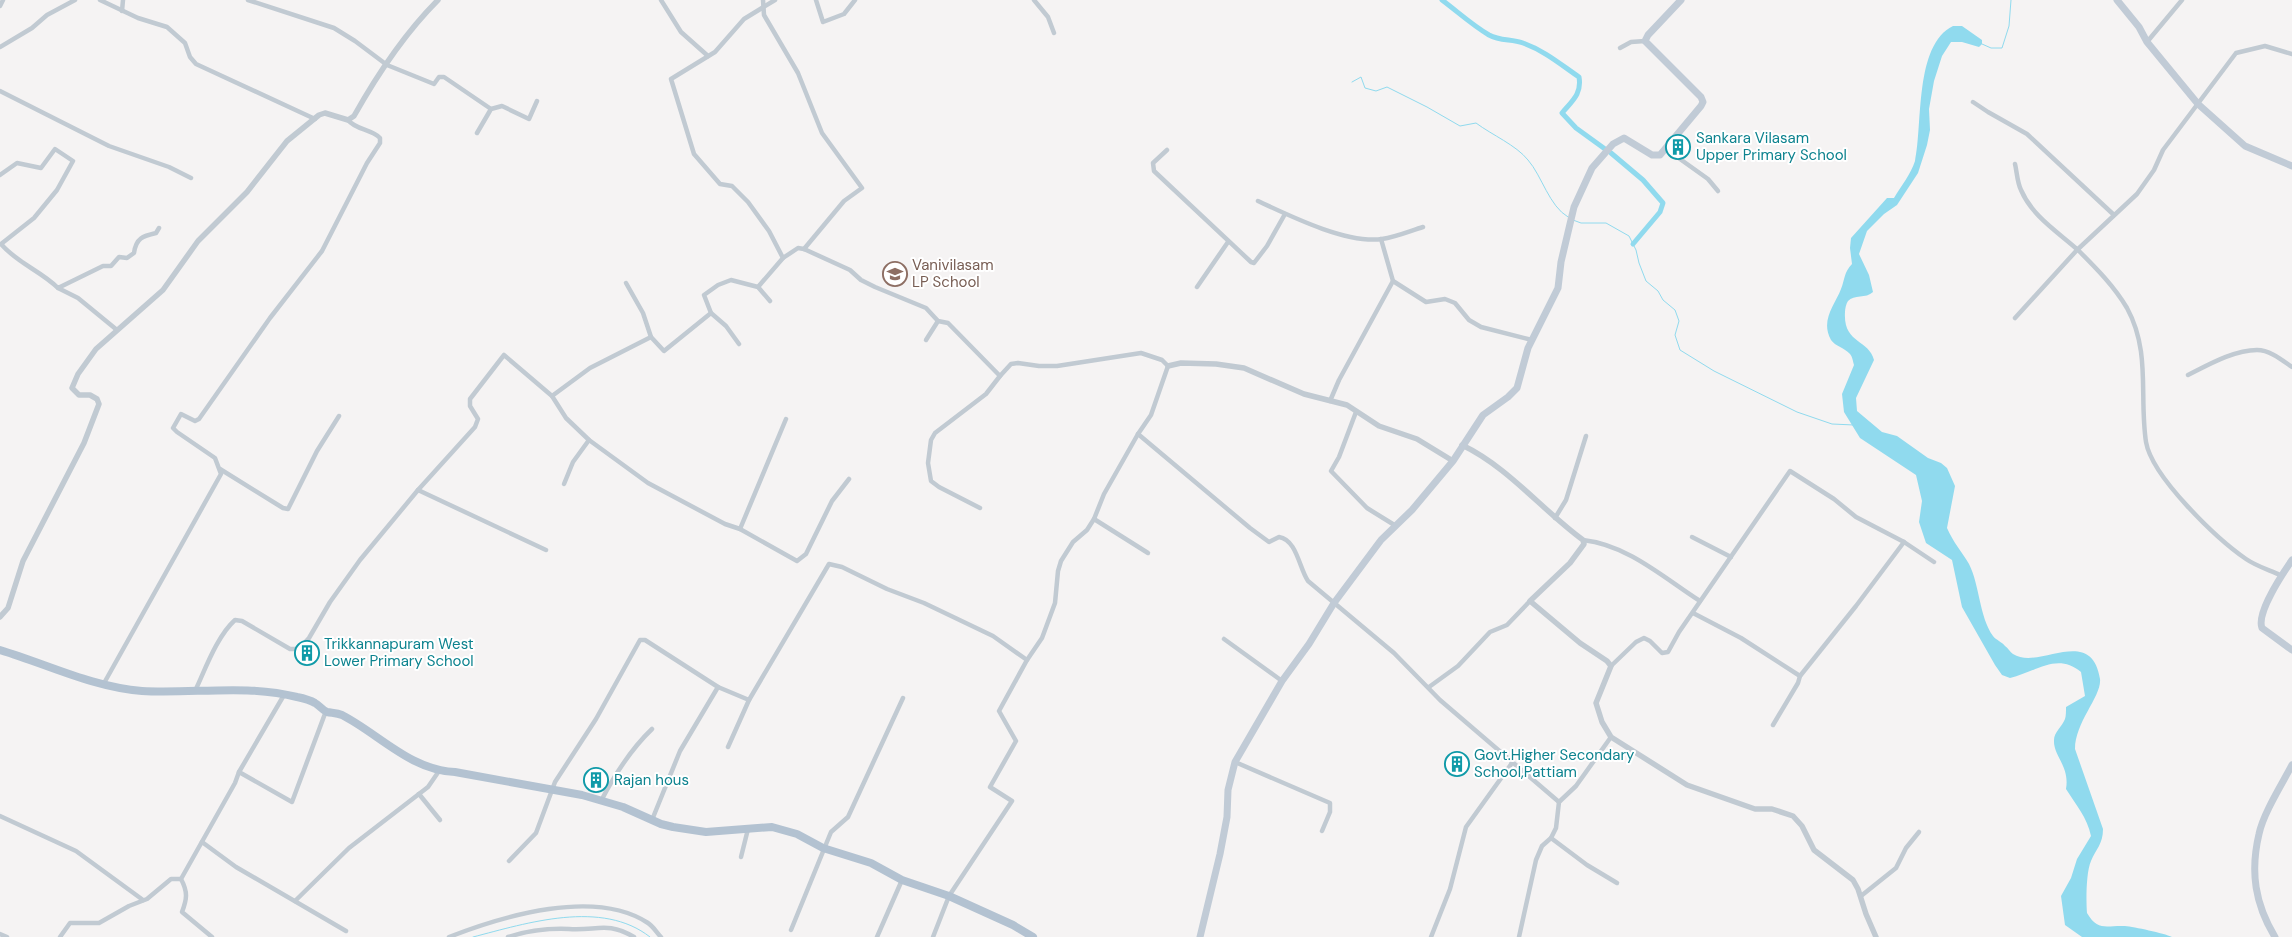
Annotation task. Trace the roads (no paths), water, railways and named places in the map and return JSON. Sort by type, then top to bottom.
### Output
[{"type":"main road","points":[[1200,937],[1220,854],[1228,790],[1235,762],[1282,681],[1309,644],[1334,602],[1381,540],[1412,510],[1453,461],[1483,415],[1517,388],[1532,340],[1558,288],[1561,262],[1571,219],[1592,168],[1620,139],[1628,139],[1656,156],[1666,149],[1703,102],[1702,96],[1645,41],[1648,35],[1681,0]]},
{"type":"main road","points":[[2117,0],[2139,27],[2147,42],[2198,104],[2245,146],[2292,166]]},
{"type":"main road","points":[[2292,560],[2290,568],[2280,575],[2262,614],[2260,624],[2262,628],[2292,650]]},
{"type":"main road","points":[[0,650],[103,685],[142,691],[249,690],[284,695],[315,703],[326,712],[340,714],[382,742],[439,771],[554,789],[623,807],[673,827],[706,832],[772,827],[780,829],[797,834],[824,848],[871,863],[902,880],[949,896],[1033,937]]},
{"type":"main road","points":[[2275,937],[2260,909],[2255,890],[2257,846],[2259,833],[2292,765]]},
{"type":"street","points":[[0,6],[3,0]]},
{"type":"street","points":[[0,47],[32,28],[47,15],[75,0]]},
{"type":"street","points":[[100,0],[122,11],[167,27],[185,43],[190,57],[196,64],[314,119]]},
{"type":"street","points":[[122,11],[124,0]]},
{"type":"street","points":[[248,0],[257,1],[334,28],[387,65],[434,84],[444,77],[491,109]]},
{"type":"street","points":[[348,120],[354,116],[387,65],[423,15],[438,0]]},
{"type":"street","points":[[660,0],[681,32],[708,56]]},
{"type":"street","points":[[762,0],[764,16],[798,73],[822,133],[862,188],[844,201],[804,249]]},
{"type":"street","points":[[775,0],[744,19],[727,40],[708,56],[671,79],[694,154],[720,184],[732,186],[748,202],[769,231],[783,258]]},
{"type":"street","points":[[816,0],[823,22],[844,14],[856,0]]},
{"type":"street","points":[[1034,0],[1048,17],[1054,33]]},
{"type":"street","points":[[2147,42],[2182,0]]},
{"type":"street","points":[[1620,48],[1631,42],[1645,41]]},
{"type":"street","points":[[2015,318],[2077,250],[2137,194],[2154,170],[2163,150],[2236,53],[2265,46],[2292,54]]},
{"type":"street","points":[[0,91],[109,146],[169,167],[191,178]]},
{"type":"street","points":[[477,134],[491,109],[502,106],[529,119],[538,101]]},
{"type":"street","points":[[1973,102],[2027,134],[2114,215]]},
{"type":"street","points":[[0,617],[8,608],[23,561],[84,443],[99,404],[97,399],[90,395],[79,395],[72,388],[72,383],[96,349],[163,290],[198,242],[247,192],[287,141],[314,119],[325,113],[348,120],[359,128],[377,135],[380,138],[380,144],[366,163],[322,251],[270,318],[198,419],[195,421],[181,414],[174,423],[173,428],[215,458],[220,469],[220,476],[103,685]]},
{"type":"street","points":[[1,172],[17,163],[42,168],[55,149],[73,161],[57,190],[34,218],[1,243],[20,262],[51,281],[58,288],[78,298],[117,330]]},
{"type":"street","points":[[1666,149],[1708,179],[1718,191]]},
{"type":"street","points":[[1167,150],[1153,164],[1154,171],[1228,242],[1254,263],[1267,246],[1285,214]]},
{"type":"street","points":[[2015,164],[2020,188],[2027,201],[2046,223],[2106,278],[2127,308],[2138,334],[2144,377],[2146,440],[2149,453],[2184,504],[2246,559],[2280,575]]},
{"type":"street","points":[[9,168],[16,171]]},
{"type":"street","points":[[1258,201],[1285,214],[1352,238],[1382,239],[1423,227]]},
{"type":"street","points":[[58,288],[103,266],[111,266],[119,257],[127,258],[134,252],[135,245],[142,237],[156,233],[159,228]]},
{"type":"street","points":[[1382,239],[1393,281],[1426,302],[1442,298],[1455,304],[1469,320],[1482,327],[1532,340]]},
{"type":"street","points":[[1197,287],[1228,242]]},
{"type":"street","points":[[758,287],[783,258],[798,248],[804,249],[850,270],[861,280],[875,287],[926,308],[938,321],[948,323],[1000,376]]},
{"type":"street","points":[[739,344],[726,326],[711,313],[704,295],[718,285],[731,280],[758,287],[770,301]]},
{"type":"street","points":[[1330,400],[1393,281]]},
{"type":"street","points":[[626,283],[643,313],[650,337],[664,352],[711,313]]},
{"type":"street","points":[[926,340],[938,321]]},
{"type":"street","points":[[552,396],[596,364],[650,337]]},
{"type":"street","points":[[2188,375],[2219,359],[2258,350],[2274,354],[2292,367]]},
{"type":"street","points":[[980,508],[931,481],[928,464],[931,440],[941,427],[986,394],[1011,364],[1057,366],[1141,353],[1162,360],[1168,366]]},
{"type":"street","points":[[195,691],[223,636],[235,620],[242,621],[290,649],[299,649],[360,560],[418,490],[475,427],[478,419],[470,406],[470,399],[504,355],[552,396],[566,418],[589,440],[648,483],[725,524],[740,529],[797,561],[806,554],[832,501],[849,479]]},
{"type":"street","points":[[1168,366],[1181,363],[1216,364],[1244,368],[1304,394],[1347,405],[1379,426],[1417,439],[1453,461]]},
{"type":"street","points":[[934,937],[949,896],[1012,801],[990,787],[1016,741],[999,711],[1027,660],[1042,638],[1055,603],[1058,571],[1061,561],[1073,542],[1088,530],[1104,494],[1151,415],[1168,366]]},
{"type":"street","points":[[1356,412],[1339,457],[1331,471],[1367,508],[1396,526]]},
{"type":"street","points":[[220,469],[283,508],[288,509],[317,451],[339,416]]},
{"type":"street","points":[[740,529],[761,483],[786,419]]},
{"type":"street","points":[[1138,434],[1269,542],[1281,537],[1286,540],[1296,552],[1302,573],[1308,581],[1394,653],[1428,687],[1512,763],[1559,802]]},
{"type":"street","points":[[1556,518],[1566,500],[1586,436]]},
{"type":"street","points":[[564,484],[573,462],[589,440]]},
{"type":"street","points":[[1462,445],[1476,452],[1504,472],[1583,540],[1600,543],[1647,564],[1700,601]]},
{"type":"street","points":[[1876,937],[1861,896],[1852,880],[1814,850],[1802,826],[1793,816],[1772,809],[1756,809],[1687,785],[1611,737],[1602,722],[1596,703],[1611,666],[1636,642],[1644,638],[1662,653],[1668,652],[1700,601],[1790,471],[1834,499],[1856,517],[1904,542],[1934,562]]},
{"type":"street","points":[[418,490],[546,550]]},
{"type":"street","points":[[1094,519],[1148,553]]},
{"type":"street","points":[[1692,537],[1731,557]]},
{"type":"street","points":[[1428,687],[1458,666],[1490,632],[1507,624],[1570,563],[1584,544],[1583,540]]},
{"type":"street","points":[[1773,725],[1798,683],[1800,676],[1904,542]]},
{"type":"street","points":[[728,746],[748,700],[829,564],[924,603],[984,632],[1027,660]]},
{"type":"street","points":[[1530,601],[1611,666]]},
{"type":"street","points":[[1693,613],[1741,638],[1800,676]]},
{"type":"street","points":[[1224,639],[1282,681]]},
{"type":"street","points":[[509,861],[536,833],[554,789],[555,782],[596,719],[640,640],[645,640],[718,687],[748,700]]},
{"type":"street","points":[[652,820],[680,751],[718,687]]},
{"type":"street","points":[[181,879],[235,783],[239,772],[284,695]]},
{"type":"street","points":[[791,930],[831,832],[848,817],[902,698]]},
{"type":"street","points":[[239,772],[292,802],[326,712]]},
{"type":"street","points":[[601,801],[612,779],[636,744],[652,729]]},
{"type":"street","points":[[1519,937],[1536,860],[1542,846],[1551,838],[1556,828],[1559,802],[1576,786],[1611,737]]},
{"type":"street","points":[[1235,762],[1330,803],[1330,812],[1322,831]]},
{"type":"street","points":[[1432,937],[1450,889],[1466,827],[1512,763]]},
{"type":"street","points":[[295,901],[349,848],[428,787],[439,771]]},
{"type":"street","points":[[420,794],[440,820]]},
{"type":"street","points":[[0,816],[76,851],[143,900]]},
{"type":"street","points":[[741,857],[748,829]]},
{"type":"street","points":[[1861,896],[1896,868],[1906,848],[1919,832]]},
{"type":"street","points":[[1551,838],[1617,883]]},
{"type":"street","points":[[202,842],[236,867],[346,931]]},
{"type":"street","points":[[60,937],[70,923],[99,923],[152,896],[171,879],[181,879]]},
{"type":"street","points":[[181,879],[187,889],[187,898],[182,912],[212,937]]},
{"type":"street","points":[[878,937],[902,880]]},
{"type":"street","points":[[449,937],[476,926],[529,913],[574,905],[599,906],[631,916],[648,923],[661,937]]},
{"type":"street","points":[[508,937],[532,930],[603,927],[620,929],[634,937]]},
{"type":"street","points":[[0,934],[7,937]]},
{"type":"water","points":[[1953,26],[1962,26],[1982,40],[1982,44],[1979,47],[1962,42],[1951,42],[1942,56],[1934,81],[1929,109],[1930,130],[1927,145],[1918,173],[1897,205],[1884,214],[1867,231],[1859,254],[1869,275],[1873,292],[1851,299],[1846,306],[1845,322],[1848,330],[1852,336],[1867,348],[1874,360],[1856,398],[1857,411],[1882,432],[1897,436],[1928,458],[1941,463],[1947,468],[1955,486],[1947,528],[1973,573],[1982,610],[1988,628],[1994,637],[2013,654],[2024,658],[2075,651],[2086,654],[2095,663],[2100,686],[2079,729],[2075,749],[2103,829],[2101,843],[2091,861],[2088,872],[2087,913],[2099,925],[2125,926],[2172,937],[2082,937],[2065,925],[2061,896],[2071,878],[2077,859],[2091,836],[2084,817],[2066,789],[2066,774],[2054,746],[2054,740],[2055,734],[2065,719],[2066,707],[2085,696],[2081,672],[2072,666],[2055,664],[2046,665],[2010,678],[2002,675],[1962,607],[1952,560],[1926,543],[1919,522],[1922,501],[1916,475],[1860,438],[1844,412],[1842,394],[1854,365],[1850,354],[1831,340],[1827,326],[1828,319],[1846,273],[1852,264],[1851,238],[1887,198],[1894,198],[1913,166],[1926,68],[1932,50],[1940,36]]},
{"type":"waterway","points":[[1442,0],[1489,35],[1531,46],[1579,77],[1578,93],[1562,113],[1576,128],[1605,149]]},
{"type":"waterway","points":[[1982,44],[1991,48],[2002,48],[2009,26],[2011,0]]},
{"type":"waterway","points":[[1352,82],[1361,77],[1365,88],[1376,91],[1387,87],[1460,126],[1476,123],[1510,145],[1528,160],[1556,206],[1568,217]]},
{"type":"waterway","points":[[1611,153],[1643,180],[1663,203],[1660,212],[1633,244]]},
{"type":"waterway","points":[[1573,220],[1581,223],[1606,223],[1629,236],[1636,250],[1646,281],[1675,310],[1679,321],[1675,335],[1680,350],[1714,371],[1797,412],[1832,424],[1854,425]]},
{"type":"waterway","points":[[473,937],[540,921],[587,917],[610,919],[631,926],[650,937]]},
{"type":"place","name":"Sankara Vilasam Upper Primary School","points":[[1678,147]]},
{"type":"place","name":"Vanivilasam LP School","points":[[895,274]]},
{"type":"place","name":"Trikkannapuram West Lower Primary School","points":[[307,653]]},
{"type":"place","name":"Govt.Higher Secondary School,Pattiam","points":[[1457,764]]},
{"type":"place","name":"Rajan hous","points":[[596,780]]}]
